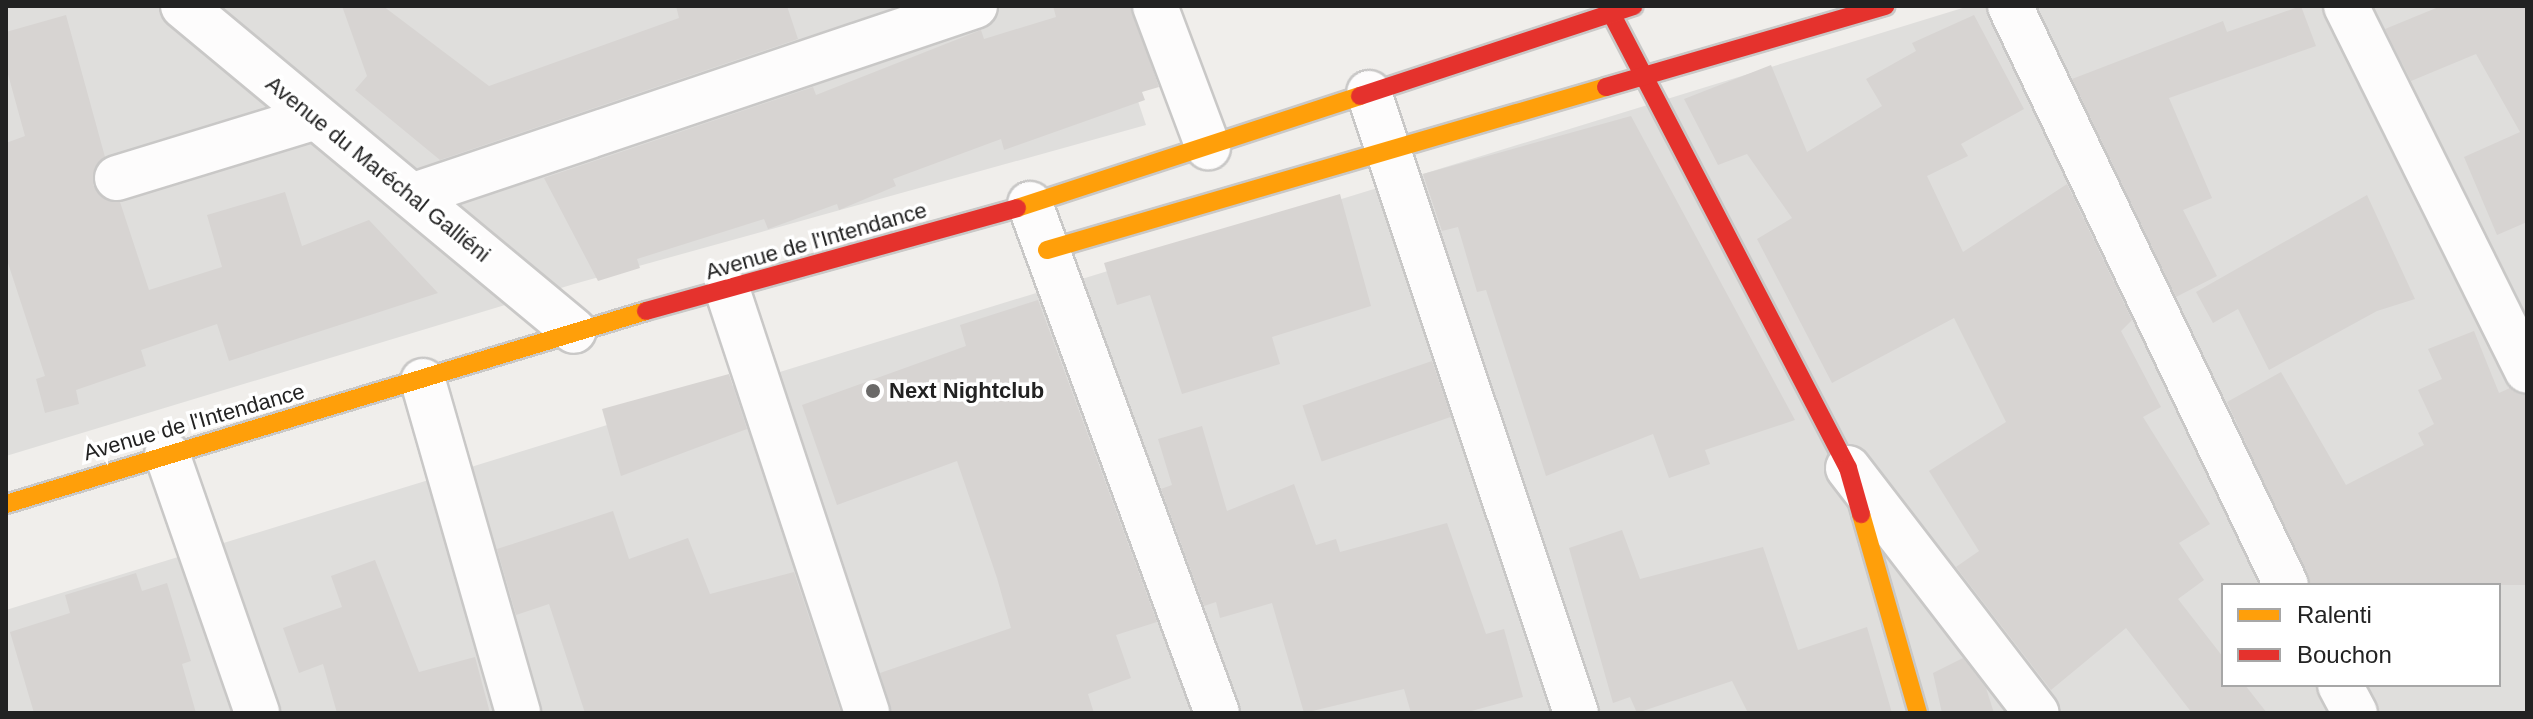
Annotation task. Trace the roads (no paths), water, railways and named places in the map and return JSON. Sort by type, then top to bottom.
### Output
[{"type":"main road","name":"Avenue de l'Intendance","points":[[6,504],[167,454],[423,381],[574,331],[728,292],[1030,204],[1634,6]]},
{"type":"main road","points":[[1047,250],[1885,6]]},
{"type":"main road","points":[[1611,13],[1848,468],[1918,713]]},
{"type":"street","name":"Avenue du Maréchal Galliéni","points":[[183,6],[313,118],[414,195],[574,331]]},
{"type":"street","points":[[414,195],[975,6]]},
{"type":"street","points":[[1155,6],[1208,147]]},
{"type":"street","points":[[2010,6],[2285,583]]},
{"type":"street","points":[[2346,6],[2527,370]]},
{"type":"street","points":[[1369,93],[1576,713]]},
{"type":"street","points":[[117,178],[313,118]]},
{"type":"street","points":[[1030,204],[1217,713]]},
{"type":"street","points":[[728,292],[867,713]]},
{"type":"street","points":[[423,381],[518,713]]},
{"type":"street","points":[[167,454],[257,713]]},
{"type":"street","points":[[1848,468],[2037,713]]},
{"type":"street","points":[[2341,687],[2355,713]]},
{"type":"place","name":"Next Nightclub","points":[[873,391]]}]
